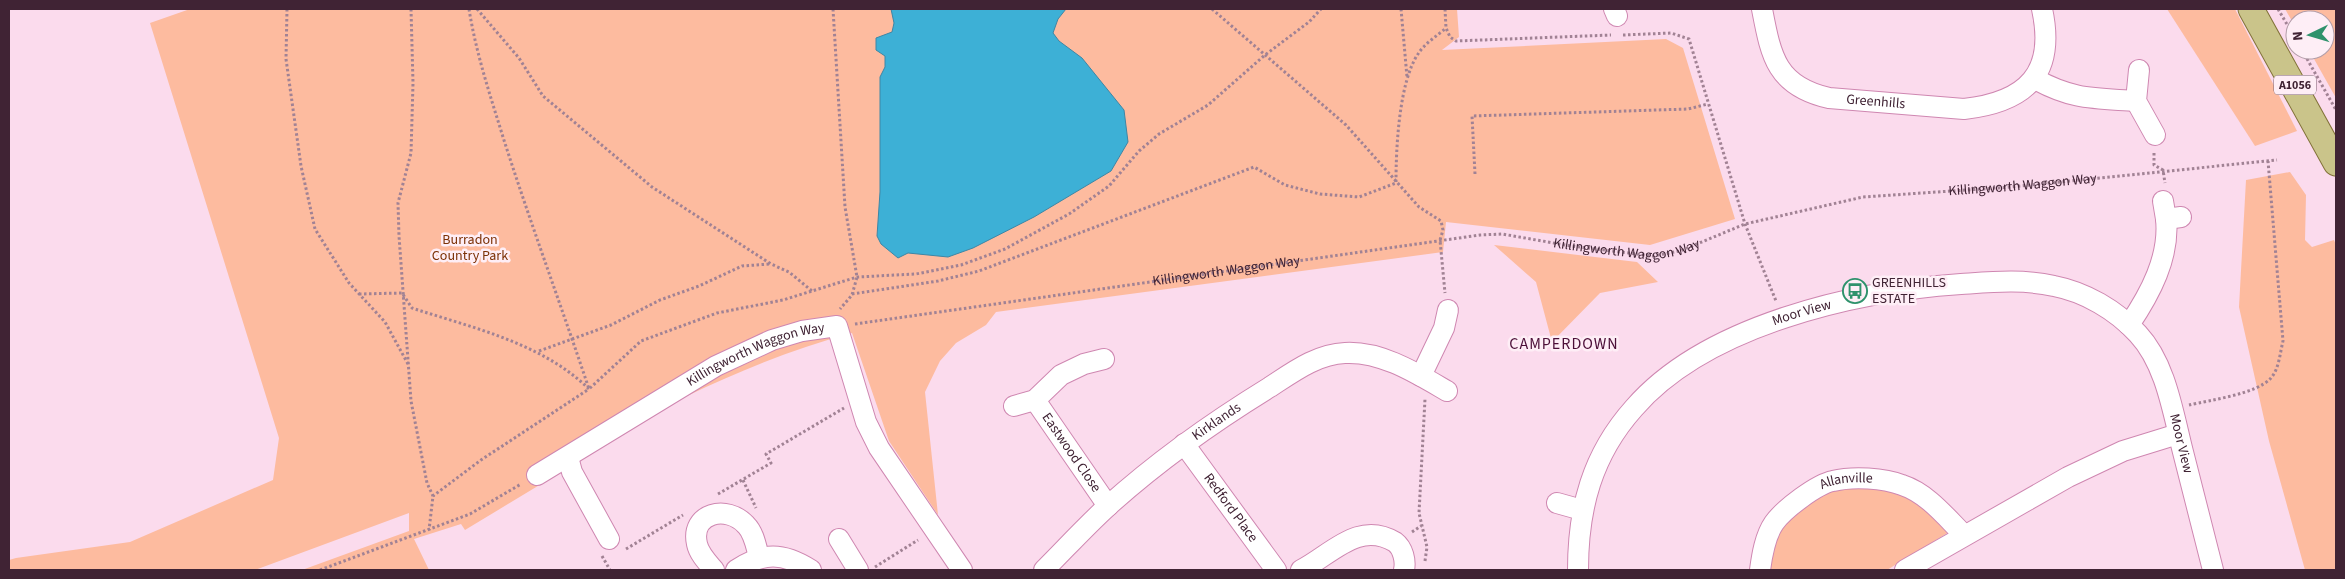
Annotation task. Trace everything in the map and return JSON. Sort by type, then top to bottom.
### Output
[{"type":"main road","name":"A1056","points":[[2251,9],[2336,163]]},
{"type":"street","name":"Greenhills","points":[[1762,9],[1769,50],[1776,63],[1797,86],[1815,95],[1830,98],[1964,108],[1983,107],[2028,87],[2035,79]]},
{"type":"street","points":[[2042,9],[2045,41],[2043,58],[2035,79],[2054,89],[2077,97],[2136,100]]},
{"type":"street","points":[[2139,70],[2136,100],[2155,135]]},
{"type":"street","points":[[2128,325],[2149,292],[2157,272],[2170,212]]},
{"type":"street","name":"Moor View","points":[[1578,570],[1582,510],[1600,458],[1621,423],[1647,394],[1674,372],[1707,351],[1783,318],[1837,302],[1894,291],[1945,285],[2010,282],[2054,286],[2077,293],[2098,302],[2139,335],[2151,353],[2165,384],[2213,570]]},
{"type":"street","points":[[1421,376],[1444,328],[1448,310]]},
{"type":"street","points":[[837,326],[866,422],[878,448],[962,570]]},
{"type":"street","name":"Killingworth Waggon Way","points":[[537,475],[724,362],[772,340],[802,331],[837,326]]},
{"type":"street","name":"Kirklands","points":[[1044,570],[1108,506],[1184,444],[1230,411],[1315,360],[1333,354],[1359,353],[1373,356],[1421,376],[1447,391]]},
{"type":"street","name":"Eastwood Close","points":[[1014,406],[1035,400],[1061,375],[1084,364],[1104,359]]},
{"type":"street","name":"Eastwood Close","points":[[1035,400],[1108,506]]},
{"type":"street","points":[[1905,570],[2068,477],[2123,451],[2178,434]]},
{"type":"street","name":"Redford Place","points":[[1184,444],[1276,570]]},
{"type":"street","points":[[568,457],[572,472],[615,549]]},
{"type":"street","name":"Allanville","points":[[1760,570],[1762,552],[1774,523],[1800,499],[1832,481],[1876,479],[1903,485],[1926,498],[1964,535]]},
{"type":"street","points":[[1556,503],[1582,510]]},
{"type":"street","points":[[714,570],[697,545],[697,532],[700,524],[712,514],[720,512],[732,514],[747,526],[754,537],[759,557]]},
{"type":"street","points":[[1301,570],[1357,536],[1410,534],[1404,558],[1404,570]]},
{"type":"street","points":[[839,539],[858,570]]},
{"type":"street","points":[[736,570],[759,557],[780,557],[799,562],[811,570]]},
{"type":"path","points":[[287,9],[286,59],[301,166],[315,229],[349,283],[385,322],[409,367]]},
{"type":"path","points":[[411,9],[413,83],[411,153],[398,203],[402,294],[411,401],[432,496],[429,530]]},
{"type":"path","points":[[469,9],[473,37],[523,201],[589,389]]},
{"type":"path","points":[[477,9],[518,58],[543,96],[652,187],[771,264],[789,272],[812,291]]},
{"type":"path","points":[[833,9],[846,207],[857,277],[852,294],[838,312],[837,326]]},
{"type":"path","points":[[1212,9],[1346,125],[1419,207],[1441,221],[1443,230],[1440,240],[1448,310]]},
{"type":"path","points":[[432,496],[481,460],[589,389],[641,341],[717,313],[783,300],[857,277],[916,274],[961,265],[1005,249],[1070,214],[1109,186],[1139,151],[1159,134],[1208,105],[1265,55],[1310,22],[1321,9]]},
{"type":"path","points":[[1396,183],[1396,144],[1407,77],[1400,9]]},
{"type":"path","points":[[1445,9],[1446,28],[1450,38],[1456,41],[1671,33],[1689,40],[1745,224],[1783,318]]},
{"type":"path","points":[[2278,9],[2285,21]]},
{"type":"path","points":[[1407,77],[1418,54],[1446,28]]},
{"type":"path","points":[[2308,60],[2336,110]]},
{"type":"path","points":[[1475,174],[1472,116],[1688,109],[1708,104]]},
{"type":"path","points":[[2155,135],[2154,165],[2163,170],[2170,212]]},
{"type":"path","name":"Killingworth Waggon Way","points":[[837,326],[1440,240],[1502,234],[1571,246],[1653,256],[1680,252],[1745,224],[1863,197],[2012,187],[2163,170],[2277,160]]},
{"type":"path","points":[[2172,410],[2260,387],[2271,378],[2276,368],[2283,341],[2268,161]]},
{"type":"path","points":[[852,294],[938,281],[979,271],[1254,167],[1285,185],[1320,194],[1360,197],[1396,183]]},
{"type":"path","points":[[539,352],[573,341],[611,325],[660,300],[699,286],[742,266],[771,264]]},
{"type":"path","points":[[359,294],[402,294]]},
{"type":"path","points":[[402,294],[412,308],[539,352],[575,376],[589,389]]},
{"type":"path","points":[[1421,376],[1425,390],[1419,513],[1410,534],[1426,547],[1424,563]]},
{"type":"path","points":[[717,495],[771,463],[766,454],[859,399]]},
{"type":"path","points":[[320,570],[470,514],[537,475]]},
{"type":"path","points":[[605,561],[615,549],[691,510]]},
{"type":"path","points":[[869,570],[934,530]]},
{"type":"green space","name":"Burradon Country Park","points":[[190,9],[1457,9],[1459,37],[1442,50],[1666,39],[1683,48],[1735,219],[1650,245],[1446,222],[1443,252],[996,312],[986,325],[956,343],[940,361],[925,392],[938,515],[889,441],[852,333],[768,361],[687,396],[465,530],[461,524],[414,539],[429,570],[302,570],[409,531],[409,513],[255,570],[9,570],[9,560],[16,558],[130,542],[273,480],[279,438],[150,23]]},
{"type":"green space","points":[[2167,9],[2235,9],[2297,131],[2255,146]]},
{"type":"green space","points":[[2336,9],[2336,98],[2315,60],[2335,60],[2335,10],[2286,10]]},
{"type":"green space","points":[[2290,172],[2306,195],[2305,240],[2312,247],[2334,240],[2336,245],[2336,570],[2305,570],[2269,441],[2239,307],[2246,180]]},
{"type":"green space","points":[[1494,245],[1637,262],[1658,282],[1600,293],[1552,342],[1536,282]]},
{"type":"green space","points":[[1874,485],[1919,502],[1949,532],[1887,570],[1768,570],[1770,553],[1780,527],[1802,505],[1834,488]]},
{"type":"water","points":[[891,9],[1066,9],[1058,19],[1053,33],[1059,41],[1082,58],[1124,110],[1128,142],[1111,171],[1034,217],[973,248],[948,257],[908,253],[898,258],[881,244],[877,236],[880,192],[880,77],[885,67],[885,56],[876,50],[876,38],[892,32],[894,23]]},
{"type":"place","name":"GREENHILLS ESTATE","points":[[1855,291]]},
{"type":"district","name":"CAMPERDOWN","points":[[1564,344]]}]
